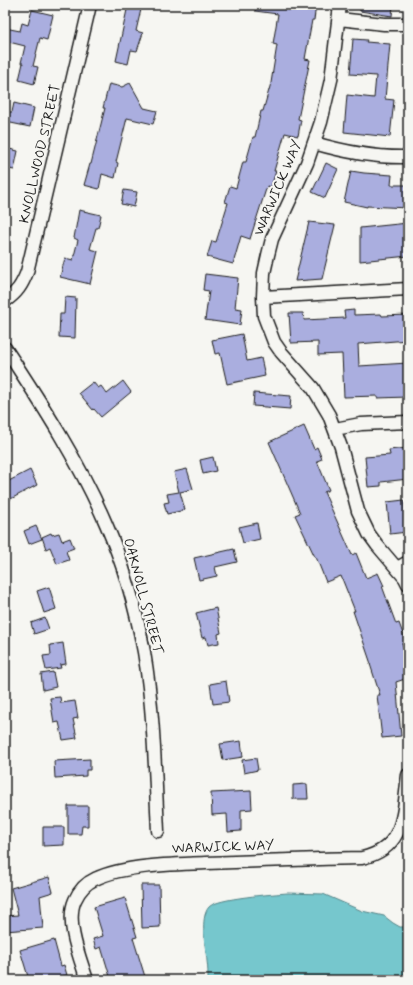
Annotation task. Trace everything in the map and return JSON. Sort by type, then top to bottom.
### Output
[{"type":"street","name":"KNOLLWOOD STREET","points":[[5,301],[17,292],[23,284],[27,272],[90,5]]},
{"type":"street","name":"WARWICK WAY","points":[[340,5],[334,59],[327,100],[314,143],[298,184],[272,239],[264,273],[264,316],[274,342],[313,388],[329,415],[342,446],[353,495],[363,523],[377,545],[397,568],[408,584]]},
{"type":"street","points":[[339,19],[384,24],[408,24]]},
{"type":"street","points":[[314,143],[367,155],[408,156]]},
{"type":"street","points":[[263,298],[408,289]]},
{"type":"street","name":"OAKNOLL STREET","points":[[5,348],[46,412],[70,454],[106,524],[123,568],[139,629],[148,680],[158,831]]},
{"type":"street","points":[[335,429],[361,424],[408,422]]},
{"type":"street","points":[[397,568],[408,562]]},
{"type":"street","name":"WARWICK WAY","points":[[87,980],[74,936],[71,914],[74,901],[86,884],[95,879],[116,872],[162,865],[362,858],[372,856],[387,846],[399,831],[402,821],[408,775]]},
{"type":"water","points":[[288,893],[323,894],[362,911],[384,916],[400,927],[408,927],[408,980],[208,980],[204,918],[209,907],[223,901],[234,899],[259,895]]},
{"type":"building","points":[[128,5],[142,5],[136,31],[143,33],[137,51],[131,50],[128,64],[116,61]]},
{"type":"building","points":[[255,5],[316,5],[305,59],[310,60],[298,119],[301,120],[298,136],[285,133],[271,187],[267,186],[250,239],[241,236],[233,264],[207,257],[212,241],[216,242],[228,203],[225,202],[230,186],[236,188],[243,162],[246,162],[271,83],[277,45],[273,44],[278,14],[255,11]]},
{"type":"building","points":[[360,5],[393,5],[392,16],[360,11]]},
{"type":"building","points":[[32,10],[53,15],[47,40],[40,38],[33,66],[38,67],[34,84],[19,80],[25,46],[5,41],[5,28],[20,31],[22,23],[28,25]]},
{"type":"building","points":[[353,39],[367,40],[366,42],[390,44],[385,99],[394,100],[390,137],[344,132],[347,95],[374,98],[376,76],[350,74]]},
{"type":"building","points":[[130,83],[144,108],[157,111],[153,124],[127,118],[116,162],[118,163],[115,178],[102,174],[99,189],[84,185],[91,164],[105,108],[103,108],[109,84],[122,87]]},
{"type":"building","points":[[14,103],[34,108],[30,127],[6,122],[8,112],[12,112]]},
{"type":"building","points":[[5,148],[18,151],[14,170],[5,168]]},
{"type":"building","points":[[326,163],[338,169],[325,198],[312,192]]},
{"type":"building","points":[[351,171],[392,175],[391,185],[408,185],[408,208],[367,207],[344,202]]},
{"type":"building","points":[[124,190],[137,192],[134,207],[121,204]]},
{"type":"building","points":[[79,210],[101,215],[90,249],[98,251],[90,284],[60,277],[65,258],[73,260],[78,240],[74,238]]},
{"type":"building","points":[[309,222],[335,225],[322,279],[295,281]]},
{"type":"building","points":[[408,223],[408,256],[360,261],[360,228]]},
{"type":"building","points":[[205,274],[238,278],[235,308],[242,309],[240,325],[205,320],[209,291],[203,290]]},
{"type":"building","points":[[65,297],[76,298],[75,338],[59,337],[60,314],[64,314]]},
{"type":"building","points":[[354,310],[354,315],[408,315],[408,340],[358,344],[359,366],[408,363],[408,397],[344,397],[342,354],[318,355],[318,342],[291,343],[289,313],[303,313],[304,320],[345,318],[344,311]]},
{"type":"building","points":[[242,334],[247,361],[261,358],[265,376],[227,384],[220,353],[215,354],[212,340]]},
{"type":"building","points":[[123,381],[131,392],[101,417],[79,393],[93,382],[98,388],[101,386],[107,394]]},
{"type":"building","points":[[254,393],[291,396],[290,409],[253,406]]},
{"type":"building","points":[[304,426],[314,449],[317,447],[322,459],[317,461],[329,490],[324,492],[352,555],[356,553],[366,578],[378,573],[384,586],[382,586],[396,624],[399,623],[406,642],[402,643],[408,661],[408,678],[396,682],[401,736],[382,738],[377,695],[380,695],[353,611],[355,611],[341,576],[326,582],[316,557],[295,515],[300,513],[269,442]]},
{"type":"building","points":[[407,448],[408,479],[381,482],[381,486],[368,487],[365,457],[390,455],[389,450]]},
{"type":"building","points":[[213,457],[216,471],[203,474],[200,460]]},
{"type":"building","points":[[187,469],[193,489],[180,492],[185,510],[167,514],[164,503],[169,502],[167,494],[179,492],[174,472]]},
{"type":"building","points":[[30,470],[37,485],[5,502],[5,483]]},
{"type":"building","points":[[404,500],[407,532],[390,534],[387,502]]},
{"type":"building","points":[[257,523],[260,539],[243,543],[239,527]]},
{"type":"building","points":[[36,526],[42,539],[29,544],[24,531]]},
{"type":"building","points":[[51,533],[52,535],[59,533],[62,541],[70,538],[74,548],[66,551],[69,560],[57,564],[50,547],[46,549],[42,537]]},
{"type":"building","points":[[234,549],[237,562],[215,567],[217,576],[199,580],[194,558]]},
{"type":"building","points":[[49,587],[56,609],[44,613],[37,591]]},
{"type":"building","points":[[216,608],[221,633],[218,634],[219,643],[208,645],[206,637],[202,638],[196,613]]},
{"type":"building","points":[[45,618],[49,629],[34,634],[31,623]]},
{"type":"building","points":[[63,643],[66,664],[60,665],[61,668],[46,670],[43,656],[51,655],[50,645]]},
{"type":"building","points":[[53,672],[56,687],[43,690],[41,674]]},
{"type":"building","points":[[226,681],[229,702],[213,704],[210,684]]},
{"type":"building","points":[[60,697],[61,703],[75,701],[78,718],[73,719],[77,738],[63,740],[59,722],[54,723],[50,698]]},
{"type":"building","points":[[241,741],[243,757],[223,760],[220,744]]},
{"type":"building","points":[[256,758],[258,770],[244,773],[242,760]]},
{"type":"building","points":[[90,759],[90,770],[86,770],[86,776],[55,778],[54,761]]},
{"type":"building","points":[[307,784],[308,799],[293,799],[293,785]]},
{"type":"building","points":[[251,791],[252,809],[241,810],[241,831],[228,832],[227,814],[212,815],[211,793]]},
{"type":"building","points":[[68,806],[88,806],[88,826],[82,826],[81,834],[68,834]]},
{"type":"building","points":[[43,827],[64,827],[64,845],[43,846]]},
{"type":"building","points":[[49,877],[53,892],[40,896],[43,928],[5,931],[5,916],[18,915],[11,888]]},
{"type":"building","points":[[141,885],[159,885],[160,927],[142,928]]},
{"type":"building","points":[[125,898],[137,937],[133,938],[146,980],[111,980],[101,947],[96,949],[93,939],[103,936],[94,907]]},
{"type":"building","points":[[54,940],[61,966],[64,965],[67,975],[49,980],[29,980],[20,950]]}]
